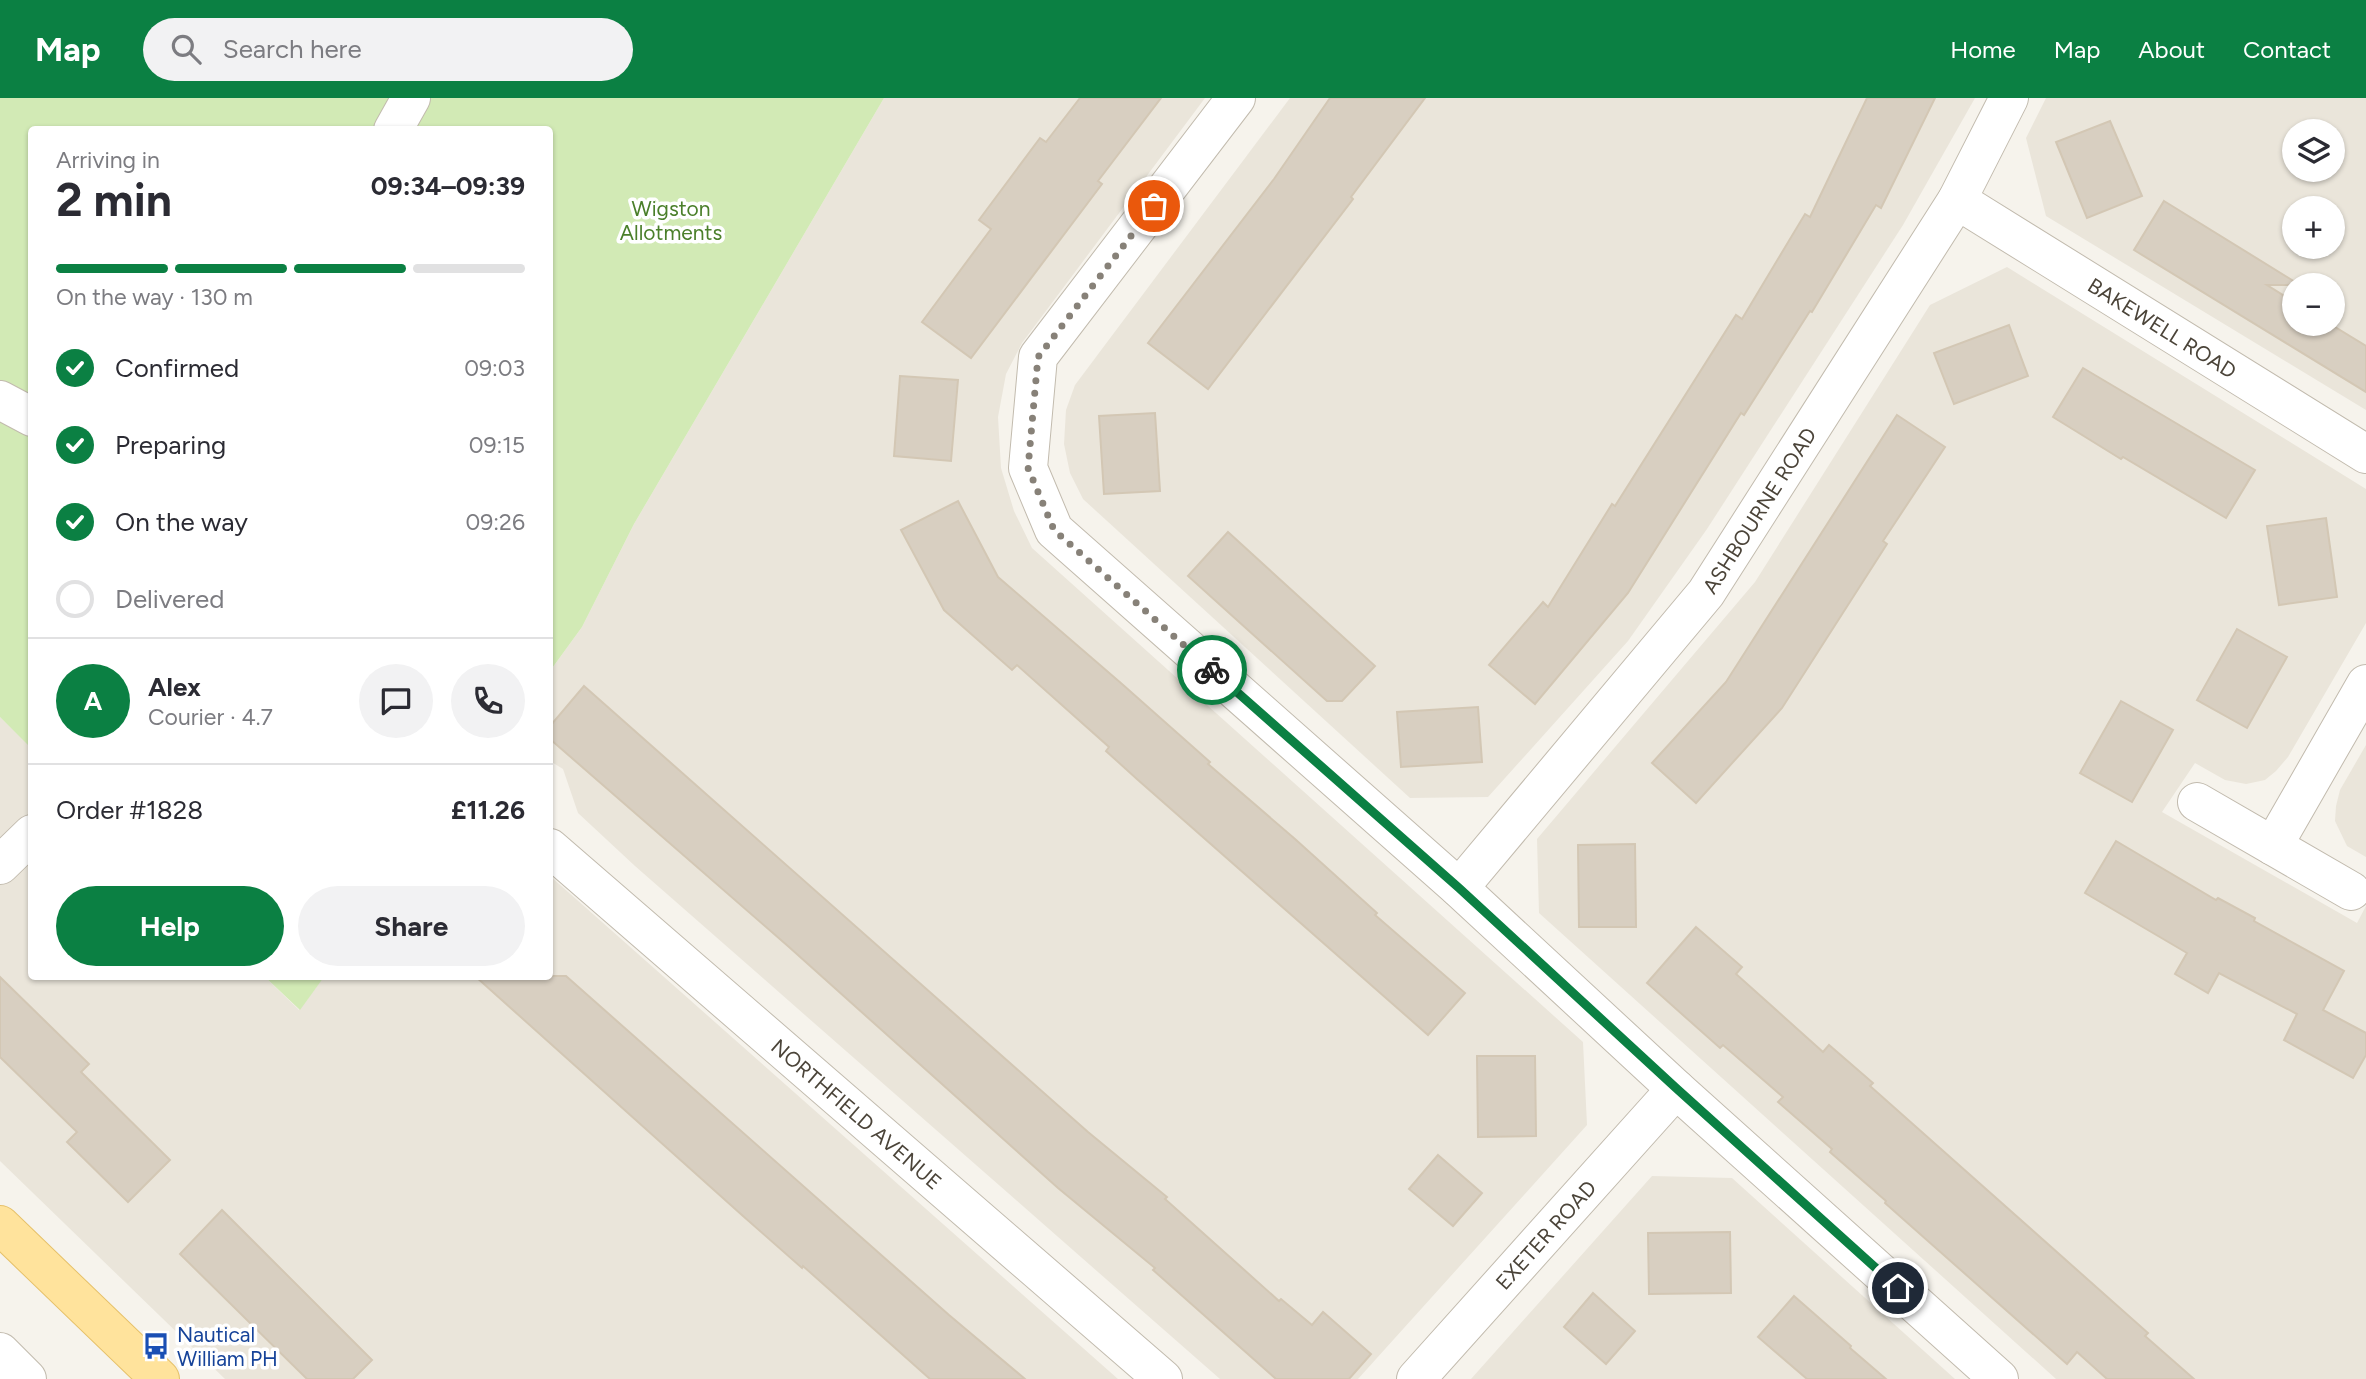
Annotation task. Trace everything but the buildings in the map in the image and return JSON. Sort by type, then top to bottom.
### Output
[{"type":"main road","points":[[0,1225],[160,1379]]},
{"type":"street","points":[[395,126],[411,98]]},
{"type":"street","points":[[1236,98],[1038,357],[1028,468],[1054,530],[1459,888],[1999,1379]]},
{"type":"street","name":"ASHBOURNE ROAD","points":[[1459,888],[1706,593],[1958,200],[2009,98]]},
{"type":"street","name":"BAKEWELL ROAD","points":[[1958,200],[2366,454]]},
{"type":"street","points":[[0,400],[28,415]]},
{"type":"street","points":[[2273,846],[2366,684]]},
{"type":"street","points":[[2197,802],[2351,891]]},
{"type":"street","points":[[0,865],[28,838]]},
{"type":"street","name":"NORTHFIELD AVENUE","points":[[553,851],[1163,1379]]},
{"type":"street","name":"EXETER ROAD","points":[[1416,1379],[1676,1088]]},
{"type":"street","points":[[0,1352],[27,1379]]},
{"type":"shaded area","points":[[884,98],[1205,98],[1022,343],[1006,374],[998,417],[1001,468],[1014,511],[1032,548],[1583,1042],[1587,1125],[1358,1379],[1220,1379],[578,813],[563,769],[553,763],[553,667],[582,627],[634,524]]},
{"type":"shaded area","points":[[1290,98],[1975,98],[1903,225],[1707,529],[1628,641],[1488,797],[1410,798],[1083,499],[1070,473],[1064,444],[1066,410],[1075,385]]},
{"type":"shaded area","points":[[2046,98],[2366,98],[2366,410],[2046,216],[2026,138]]},
{"type":"shaded area","points":[[2007,267],[2366,489],[2366,623],[2288,757],[2265,780],[2246,784],[2225,780],[2195,763],[2162,812],[2357,923],[2366,906],[2366,1379],[2056,1379],[1539,913],[1537,839],[1755,582],[1930,305]]},
{"type":"shaded area","points":[[0,717],[28,744],[28,815],[0,844]]},
{"type":"shaded area","points":[[2366,745],[2366,857],[2347,846],[2335,821],[2340,790]]},
{"type":"shaded area","points":[[28,855],[28,980],[268,980],[299,1010],[322,980],[553,980],[553,879],[1118,1379],[225,1379],[0,1161],[0,883]]},
{"type":"shaded area","points":[[1652,1176],[1732,1178],[1955,1379],[1471,1379]]},
{"type":"green space","name":"Wigston Allotments","points":[[0,98],[884,98],[634,524],[582,627],[553,667],[553,126],[28,126],[28,745],[0,717]]},
{"type":"green space","points":[[268,980],[322,980],[300,1010]]},
{"type":"way so far","points":[[1154,206],[1038,357],[1028,468],[1054,530],[1212,670]]},
{"type":"place","name":"Nautical William PH","points":[[156,1346]]},
{"type":"route","points":[[1212,670],[1459,888],[1898,1288]]}]
